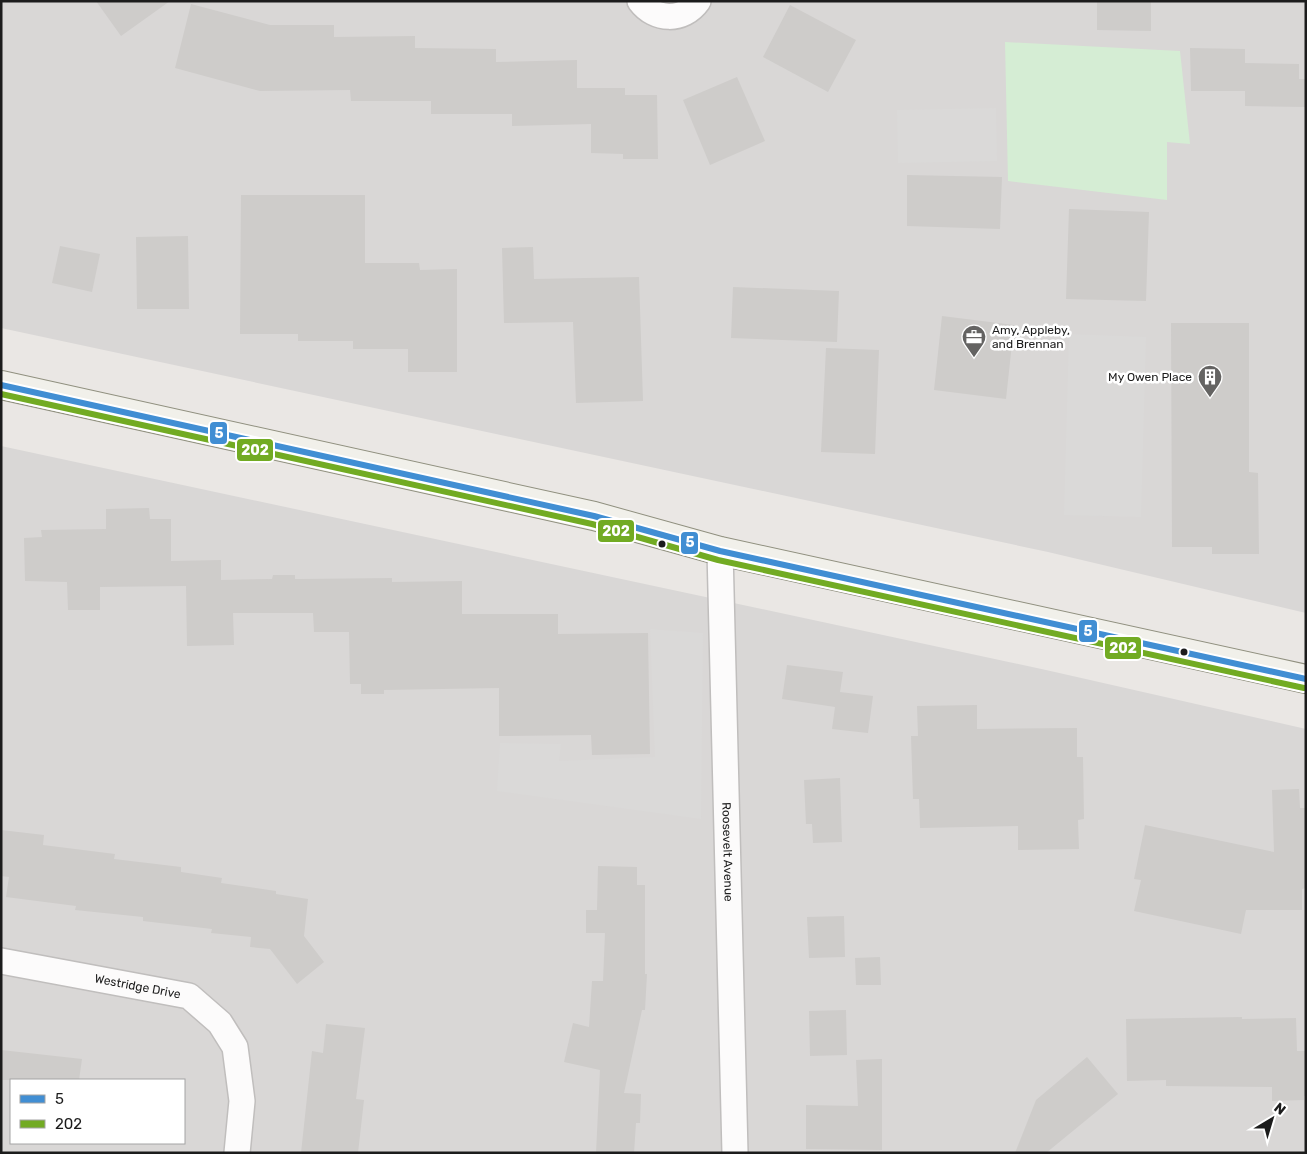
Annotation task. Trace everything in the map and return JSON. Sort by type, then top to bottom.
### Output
[{"type":"main road","points":[[1,385],[594,516],[720,551],[1306,679]]},
{"type":"street","points":[[640,1],[646,9],[660,16],[673,17],[687,12],[698,1]]},
{"type":"street","name":"Roosevelt Avenue","points":[[720,551],[735,1153]]},
{"type":"street","name":"Westridge Drive","points":[[1,961],[189,996],[220,1022],[235,1047],[242,1102],[237,1153]]},
{"type":"shaded area","points":[[1,1],[1306,1],[1306,613],[1048,552],[1,328]]},
{"type":"shaded area","points":[[996,108],[997,161],[898,163],[897,110]]},
{"type":"shaded area","points":[[1069,334],[1146,337],[1141,517],[1064,515]]},
{"type":"shaded area","points":[[1,446],[1046,670],[1306,729],[1306,1153],[1,1153]]},
{"type":"shaded area","points":[[650,629],[703,633],[701,819],[497,791],[500,743],[561,744],[559,761],[655,757]]},
{"type":"green space","points":[[1005,42],[1180,51],[1190,144],[1167,142],[1167,200],[1008,181]]},
{"type":"building","points":[[96,1],[170,1],[121,36]]},
{"type":"building","points":[[1097,1],[1151,1],[1151,31],[1097,30]]},
{"type":"building","points":[[191,4],[270,25],[334,25],[334,37],[415,36],[415,48],[496,49],[496,62],[577,60],[577,88],[625,88],[625,95],[657,95],[658,159],[623,159],[623,154],[591,153],[591,124],[512,126],[512,114],[431,114],[431,101],[351,101],[350,90],[260,91],[175,68]]},
{"type":"building","points":[[790,5],[856,40],[828,92],[763,57]]},
{"type":"building","points":[[1190,48],[1245,49],[1245,63],[1299,64],[1299,79],[1306,79],[1306,107],[1245,106],[1245,91],[1191,91]]},
{"type":"building","points":[[737,77],[765,141],[710,165],[683,100]]},
{"type":"building","points":[[907,175],[1002,177],[1000,229],[907,226]]},
{"type":"building","points":[[241,195],[365,195],[365,263],[419,263],[420,270],[457,269],[457,372],[408,372],[408,349],[353,349],[353,341],[298,341],[298,334],[240,334]]},
{"type":"building","points":[[1069,209],[1149,212],[1146,301],[1066,299]]},
{"type":"building","points":[[188,236],[189,309],[137,309],[136,237]]},
{"type":"building","points":[[60,246],[100,254],[92,292],[52,283]]},
{"type":"building","points":[[533,247],[534,279],[639,277],[643,401],[576,403],[573,322],[504,323],[502,248]]},
{"type":"building","points":[[733,287],[839,291],[837,342],[731,338]]},
{"type":"building","name":"Amy, Appleby, and Brennan","points":[[942,316],[1014,325],[1006,399],[934,390]]},
{"type":"building","name":"My Owen Place","points":[[1171,323],[1249,323],[1249,472],[1258,473],[1259,554],[1212,554],[1212,547],[1172,547]]},
{"type":"building","points":[[826,348],[879,350],[875,454],[821,452]]},
{"type":"building","points":[[149,508],[150,519],[171,519],[171,561],[221,560],[221,580],[272,579],[273,575],[295,575],[295,579],[392,578],[392,582],[462,581],[462,614],[558,614],[558,634],[648,633],[650,754],[592,755],[591,735],[499,736],[499,688],[384,690],[384,694],[361,694],[361,684],[350,684],[349,632],[314,632],[313,613],[233,613],[234,645],[187,646],[186,586],[100,587],[100,610],[68,610],[67,582],[25,581],[24,538],[42,537],[41,530],[106,529],[106,509]]},
{"type":"building","points":[[787,665],[843,672],[840,692],[873,696],[868,733],[832,729],[835,707],[782,699]]},
{"type":"building","points":[[977,705],[977,729],[1077,728],[1077,757],[1083,757],[1084,819],[1078,820],[1079,849],[1018,850],[1018,826],[920,828],[919,799],[913,799],[911,736],[918,736],[917,706]]},
{"type":"building","points":[[840,778],[842,842],[813,843],[812,824],[806,824],[804,780]]},
{"type":"building","points":[[1299,789],[1300,808],[1306,808],[1306,888],[1302,889],[1302,910],[1246,910],[1241,934],[1134,911],[1141,880],[1134,879],[1145,825],[1274,852],[1272,790]]},
{"type":"building","points":[[1,830],[44,835],[43,845],[115,854],[114,859],[181,867],[181,872],[222,878],[221,883],[276,891],[276,894],[308,899],[304,936],[324,962],[297,984],[270,949],[250,947],[251,937],[211,933],[212,929],[143,921],[143,917],[75,910],[76,906],[6,897],[9,877],[1,876]]},
{"type":"building","points":[[598,866],[637,867],[637,885],[645,885],[645,974],[647,974],[645,1010],[642,1010],[624,1093],[641,1094],[640,1123],[636,1123],[634,1153],[596,1153],[600,1070],[564,1062],[573,1023],[589,1027],[592,981],[603,981],[605,933],[586,933],[586,910],[597,910]]},
{"type":"building","points":[[844,916],[845,957],[809,958],[807,917]]},
{"type":"building","points":[[880,957],[881,985],[856,985],[855,958]]},
{"type":"building","points":[[846,1010],[847,1055],[810,1056],[809,1011]]},
{"type":"building","points":[[1242,1017],[1242,1019],[1296,1018],[1297,1051],[1306,1051],[1306,1096],[1304,1096],[1304,1100],[1272,1101],[1272,1087],[1166,1086],[1166,1080],[1127,1081],[1126,1019]]},
{"type":"building","points":[[326,1024],[365,1028],[356,1099],[364,1100],[358,1153],[301,1153],[312,1051],[323,1053]]},
{"type":"building","points":[[1,1050],[82,1059],[79,1079],[1,1080]]},
{"type":"building","points":[[1087,1057],[1118,1094],[1046,1153],[1015,1153],[1036,1100]]},
{"type":"building","points":[[882,1059],[882,1150],[806,1149],[806,1105],[858,1106],[856,1060]]},
{"type":"transit line","name":"5","points":[[1,385],[594,516],[720,551],[1306,679]]},
{"type":"transit line","name":"202","points":[[1,394],[592,524],[718,560],[1304,688]]},
{"type":"place","name":"Amy, Appleby, and Brennan","points":[[974,358]]},
{"type":"place","name":"My Owen Place","points":[[1210,398]]}]
